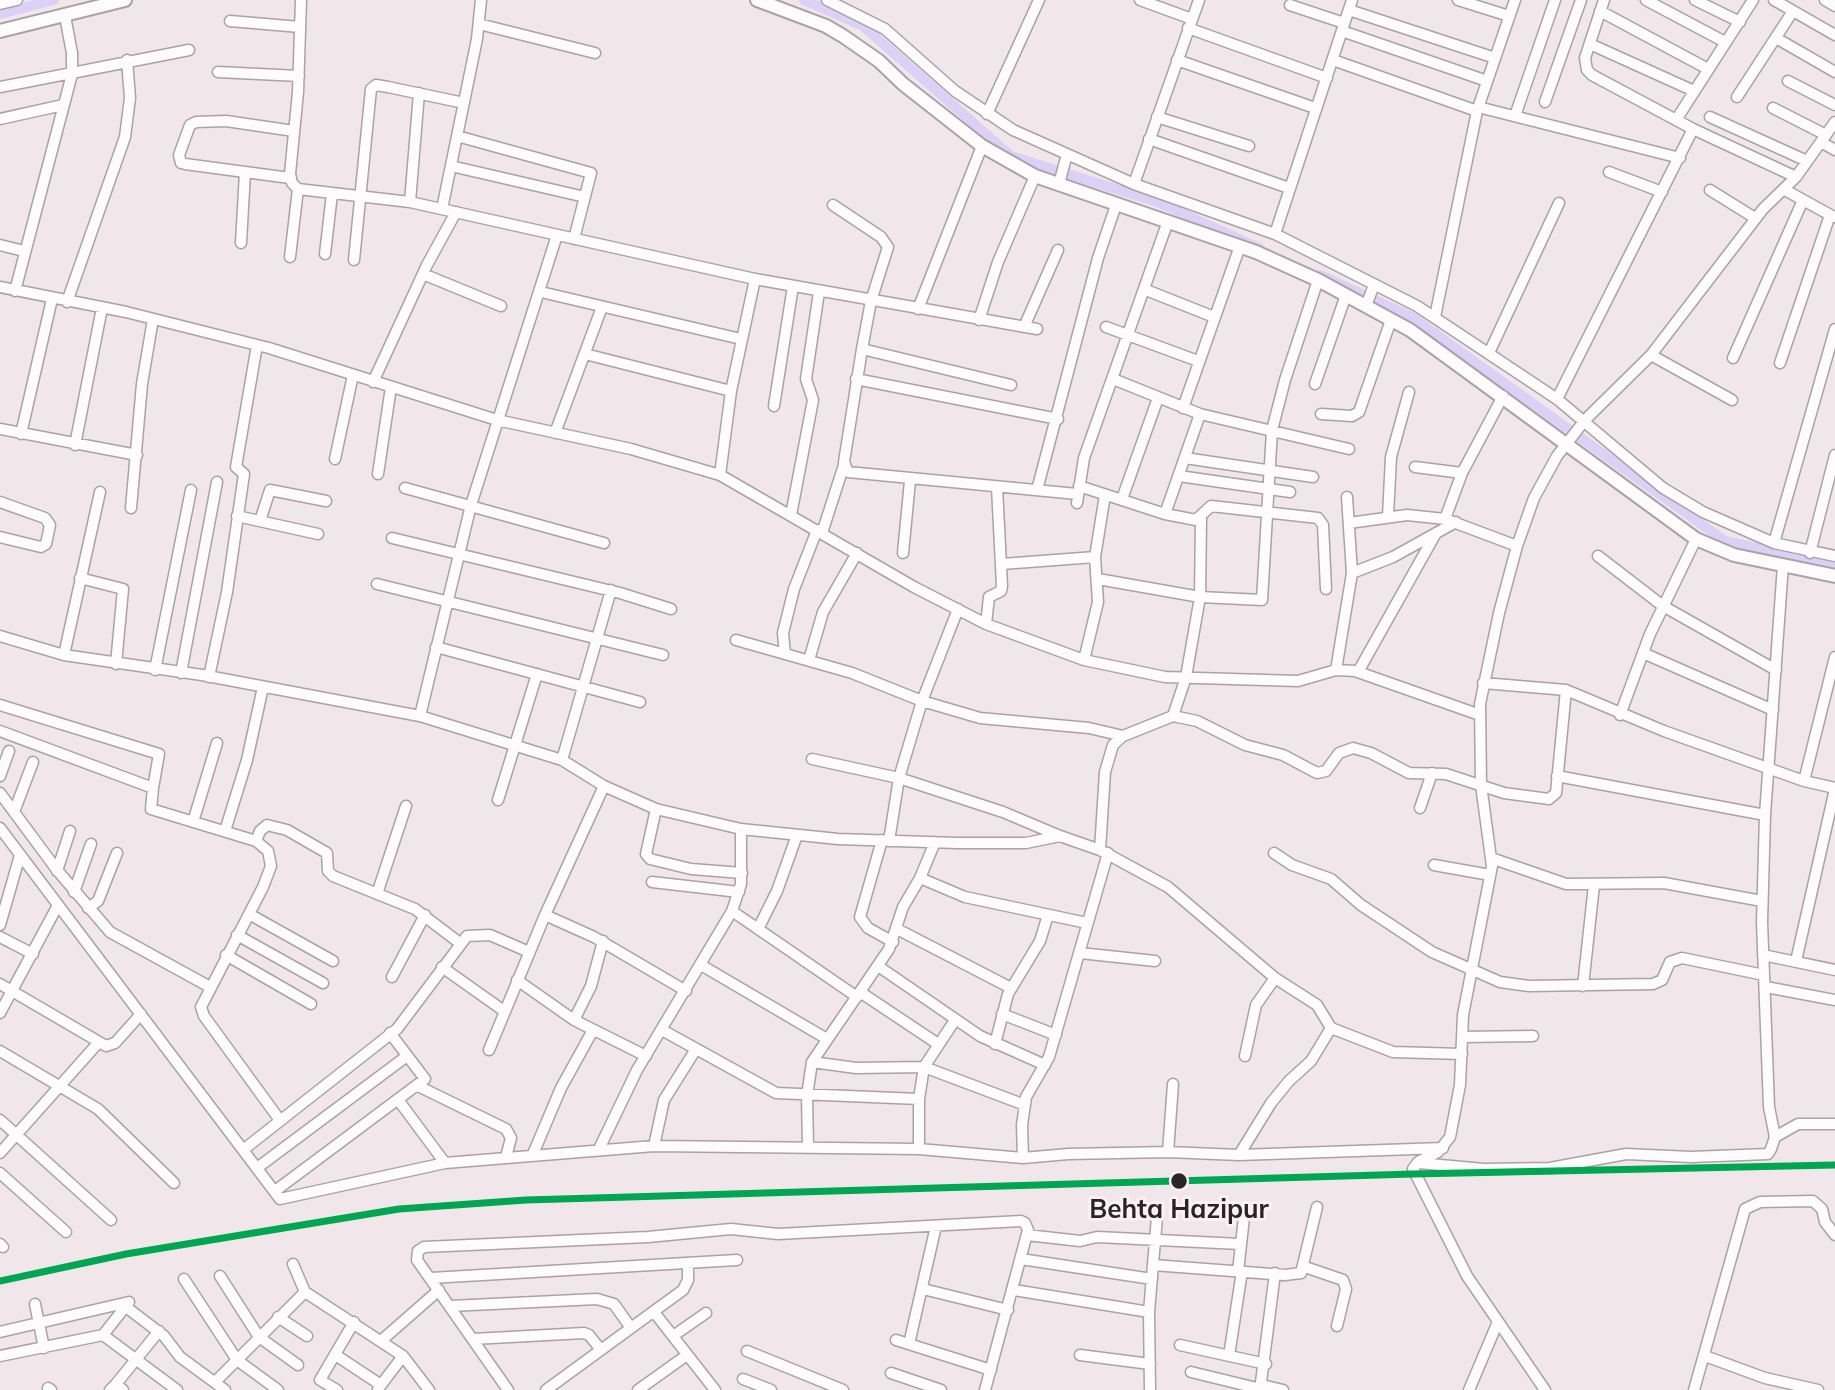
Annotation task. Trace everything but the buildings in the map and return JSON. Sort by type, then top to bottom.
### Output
[{"type":"street","points":[[0,31],[125,0]]},
{"type":"street","points":[[290,257],[298,189],[290,178],[299,76],[301,0]]},
{"type":"street","points":[[442,209],[479,24],[481,0]]},
{"type":"street","points":[[757,0],[843,36],[879,61],[902,84],[982,146],[1035,176],[1060,179],[1116,205],[1240,246],[1346,295],[1370,295],[1391,320],[1442,351],[1503,396],[1575,433],[1663,488],[1738,530],[1810,553],[1835,555]]},
{"type":"street","points":[[827,0],[885,29],[955,91],[987,114],[1065,159],[1275,234],[1370,295],[1435,317],[1557,399],[1575,433],[1696,539],[1734,555],[1835,576]]},
{"type":"street","points":[[987,114],[1039,0]]},
{"type":"street","points":[[1140,0],[1326,78]]},
{"type":"street","points":[[1134,184],[1199,0]]},
{"type":"street","points":[[1458,0],[1509,16]]},
{"type":"street","points":[[1435,317],[1477,109],[1515,0]]},
{"type":"street","points":[[1515,116],[1555,0]]},
{"type":"street","points":[[1545,102],[1581,0]]},
{"type":"street","points":[[1604,0],[1585,63],[1592,75],[1693,129],[1796,177]]},
{"type":"street","points":[[1646,0],[1725,42]]},
{"type":"street","points":[[1695,0],[1740,22]]},
{"type":"street","points":[[1676,120],[1753,0]]},
{"type":"street","points":[[1774,0],[1835,35]]},
{"type":"street","points":[[1825,0],[1835,6]]},
{"type":"street","points":[[1290,5],[1487,82]]},
{"type":"street","points":[[1275,234],[1350,5],[1494,58]]},
{"type":"street","points":[[1600,11],[1708,69]]},
{"type":"street","points":[[1737,97],[1793,11]]},
{"type":"street","points":[[15,290],[23,251],[72,74],[72,53],[65,16]]},
{"type":"street","points":[[230,21],[300,27]]},
{"type":"street","points":[[479,24],[595,53]]},
{"type":"street","points":[[1776,38],[1835,72]]},
{"type":"street","points":[[1590,44],[1693,92]]},
{"type":"street","points":[[0,87],[189,50]]},
{"type":"street","points":[[67,302],[125,137],[130,98],[127,60]]},
{"type":"street","points":[[1177,60],[1315,108]]},
{"type":"street","points":[[1333,60],[1477,109],[1515,116],[1680,158]]},
{"type":"street","points":[[218,72],[299,76]]},
{"type":"street","points":[[1788,81],[1835,105]]},
{"type":"street","points":[[354,260],[371,89],[378,85],[464,103]]},
{"type":"street","points":[[410,202],[419,93]]},
{"type":"street","points":[[0,119],[63,105]]},
{"type":"street","points":[[1773,108],[1824,138],[1835,150]]},
{"type":"street","points":[[1157,117],[1249,146]]},
{"type":"street","points":[[1710,117],[1807,161]]},
{"type":"street","points":[[290,178],[181,163],[179,155],[190,125],[196,122],[226,121],[295,131]]},
{"type":"street","points":[[1545,1390],[1497,1324],[1415,1178],[1413,1169],[1443,1148],[1452,1130],[1460,1086],[1462,1037],[1470,971],[1490,875],[1491,858],[1481,786],[1480,715],[1483,683],[1517,546],[1542,482],[1575,433],[1651,355],[1755,218],[1796,177],[1835,122]]},
{"type":"street","points":[[1557,399],[1693,129]]},
{"type":"street","points":[[457,136],[591,173],[574,239]]},
{"type":"street","points":[[1149,139],[1289,188]]},
{"type":"street","points":[[918,309],[982,146]]},
{"type":"street","points":[[1060,179],[1065,159]]},
{"type":"street","points":[[451,166],[584,197]]},
{"type":"street","points":[[241,243],[245,172]]},
{"type":"street","points":[[1609,172],[1662,192]]},
{"type":"street","points":[[979,320],[999,262],[1035,176]]},
{"type":"street","points":[[298,189],[410,202],[819,292],[1037,329]]},
{"type":"street","points":[[1710,190],[1755,218]]},
{"type":"street","points":[[1780,363],[1832,216],[1785,190]]},
{"type":"street","points":[[325,254],[332,194]]},
{"type":"street","points":[[1733,358],[1803,200]]},
{"type":"street","points":[[1489,352],[1559,203]]},
{"type":"street","points":[[785,654],[783,633],[794,589],[845,465],[856,379],[871,301],[886,255],[886,241],[833,205]]},
{"type":"street","points":[[1037,490],[1058,419],[1098,258],[1116,205]]},
{"type":"street","points":[[373,382],[423,274],[456,212]]},
{"type":"street","points":[[1078,494],[1084,458],[1146,290],[1168,221]]},
{"type":"street","points":[[420,716],[471,505],[557,236]]},
{"type":"street","points":[[0,245],[23,251]]},
{"type":"street","points":[[1183,408],[1240,246]]},
{"type":"street","points":[[1024,327],[1058,250]]},
{"type":"street","points":[[423,274],[501,306]]},
{"type":"street","points":[[720,475],[731,391],[755,279]]},
{"type":"street","points":[[1098,579],[1200,597],[1262,600],[1272,430],[1285,380],[1318,280]]},
{"type":"street","points":[[774,406],[793,286]]},
{"type":"street","points":[[0,287],[153,319],[257,345],[497,420],[631,449],[720,475],[986,624],[1084,660],[1126,671],[1186,677],[1298,681],[1336,670],[1358,672],[1480,715]]},
{"type":"street","points":[[1146,290],[1214,317]]},
{"type":"street","points":[[541,292],[741,339]]},
{"type":"street","points":[[791,515],[813,400],[806,379],[819,292]]},
{"type":"street","points":[[1315,384],[1346,295]]},
{"type":"street","points":[[22,434],[52,299]]},
{"type":"street","points":[[555,433],[602,307]]},
{"type":"street","points":[[75,445],[102,308]]},
{"type":"street","points":[[131,508],[142,384],[153,319]]},
{"type":"street","points":[[1321,414],[1345,417],[1359,412],[1391,320]]},
{"type":"street","points":[[1106,327],[1198,361]]},
{"type":"street","points":[[1774,543],[1835,329]]},
{"type":"street","points":[[209,677],[227,592],[244,474],[236,467],[257,345]]},
{"type":"street","points":[[862,349],[1012,386]]},
{"type":"street","points":[[585,354],[731,391]]},
{"type":"street","points":[[1651,355],[1732,400]]},
{"type":"street","points":[[335,459],[353,375]]},
{"type":"street","points":[[856,379],[1058,419]]},
{"type":"street","points":[[1113,379],[1200,414],[1349,449]]},
{"type":"street","points":[[378,474],[391,387]]},
{"type":"street","points":[[1388,516],[1391,457],[1409,392]]},
{"type":"street","points":[[1352,573],[1394,556],[1436,533],[1451,521],[1462,473],[1503,396]]},
{"type":"street","points":[[1122,499],[1158,398]]},
{"type":"street","points":[[1165,514],[1200,414]]},
{"type":"street","points":[[0,429],[137,455]]},
{"type":"street","points":[[1810,553],[1835,456]]},
{"type":"street","points":[[1185,458],[1313,477]]},
{"type":"street","points":[[845,465],[848,472],[854,474],[910,481],[1105,495],[1165,514],[1201,519]]},
{"type":"street","points":[[1415,467],[1462,473]]},
{"type":"street","points":[[1179,476],[1290,492]]},
{"type":"street","points":[[903,553],[910,481]]},
{"type":"street","points":[[181,673],[217,482]]},
{"type":"street","points":[[986,624],[989,597],[1001,591],[1002,586],[997,487]]},
{"type":"street","points":[[405,488],[604,543]]},
{"type":"street","points":[[155,670],[191,490]]},
{"type":"street","points":[[260,521],[270,490],[326,501]]},
{"type":"street","points":[[64,654],[100,492]]},
{"type":"street","points":[[1084,660],[1098,602],[1096,557],[1105,495]]},
{"type":"street","points":[[1336,670],[1352,573],[1347,497]]},
{"type":"street","points":[[0,502],[45,518],[50,525],[48,540],[41,547],[0,537]]},
{"type":"street","points":[[1173,716],[1186,677],[1200,597],[1201,519],[1209,507],[1267,511],[1321,519],[1326,589]]},
{"type":"street","points":[[237,516],[318,534]]},
{"type":"street","points":[[1349,523],[1388,516],[1451,521],[1517,546]]},
{"type":"street","points":[[1358,672],[1436,533]]},
{"type":"street","points":[[392,538],[457,556],[611,590],[671,609]]},
{"type":"street","points":[[1620,715],[1663,606],[1696,539]]},
{"type":"street","points":[[809,660],[822,612],[857,553]]},
{"type":"street","points":[[1598,556],[1663,606],[1776,670]]},
{"type":"street","points":[[1002,564],[1096,557]]},
{"type":"street","points":[[1418,1163],[1518,1169],[1561,1167],[1626,1154],[1690,1157],[1768,1154],[1775,1137],[1769,1107],[1762,901],[1765,815],[1783,565]]},
{"type":"street","points":[[80,578],[123,589],[116,664]]},
{"type":"street","points":[[377,584],[663,655]]},
{"type":"street","points":[[562,760],[611,590]]},
{"type":"street","points":[[892,942],[868,928],[860,916],[886,841],[899,778],[922,701],[958,609]]},
{"type":"street","points":[[0,636],[64,654],[116,664],[209,677],[420,716],[562,760],[604,786],[656,809],[741,830],[934,842],[1026,843],[1060,836]]},
{"type":"street","points":[[736,640],[852,673],[922,701],[993,720],[1089,728],[1123,736]]},
{"type":"street","points":[[436,646],[640,702]]},
{"type":"street","points":[[1643,653],[1773,710]]},
{"type":"street","points":[[1804,781],[1835,657]]},
{"type":"street","points":[[498,800],[537,674]]},
{"type":"street","points":[[1483,683],[1566,690],[1620,715],[1804,781],[1835,788],[1796,961]]},
{"type":"street","points":[[225,831],[247,760],[263,687]]},
{"type":"street","points":[[1023,1158],[1025,1105],[1056,1035],[1080,953],[1104,851],[1108,761],[1114,745],[1123,736],[1173,716],[1197,721],[1245,745],[1283,755],[1317,773],[1326,771],[1339,753],[1353,748],[1371,753],[1404,772],[1451,775],[1504,793],[1549,799],[1555,797],[1566,690]]},
{"type":"street","points":[[0,705],[159,754],[150,809],[256,841],[268,851],[271,866],[249,914],[203,999],[204,1016],[279,1119]]},
{"type":"street","points":[[0,731],[153,788]]},
{"type":"street","points":[[193,822],[217,743]]},
{"type":"street","points":[[0,776],[9,751]]},
{"type":"street","points":[[811,759],[899,778],[1003,812],[1104,851],[1168,887],[1275,978],[1317,1005],[1331,1028],[1392,1052],[1462,1054]]},
{"type":"street","points":[[14,812],[33,762]]},
{"type":"street","points":[[1420,808],[1432,773]]},
{"type":"street","points":[[1557,776],[1765,815]]},
{"type":"street","points":[[489,1050],[545,915],[604,786]]},
{"type":"street","points":[[0,793],[57,871],[110,932],[210,987]]},
{"type":"street","points":[[377,894],[407,806]]},
{"type":"street","points":[[656,809],[646,854],[650,859],[691,869],[742,873]]},
{"type":"street","points":[[256,841],[260,831],[267,825],[287,830],[327,853],[329,874],[425,915],[461,944]]},
{"type":"street","points":[[0,828],[280,1199],[445,1163],[654,1146],[919,1149],[1023,1158],[1168,1152],[1238,1156],[1443,1148]]},
{"type":"street","points":[[599,1149],[646,1056],[732,911],[742,873],[741,830]]},
{"type":"street","points":[[57,871],[70,831]]},
{"type":"street","points":[[758,929],[777,891],[797,835]]},
{"type":"street","points":[[808,1146],[807,1096],[812,1062],[892,942],[902,906],[919,878],[934,842]]},
{"type":"street","points":[[75,892],[91,844]]},
{"type":"street","points":[[88,908],[98,901],[117,853]]},
{"type":"street","points":[[1274,853],[1292,865],[1331,879],[1361,905],[1401,932],[1470,971],[1515,985],[1653,984],[1662,980],[1670,962],[1682,958],[1764,975]]},
{"type":"street","points":[[0,925],[4,895],[20,855]]},
{"type":"street","points":[[1491,858],[1566,884],[1664,883],[1762,901]]},
{"type":"street","points":[[1434,865],[1490,875]]},
{"type":"street","points":[[919,878],[965,897],[1087,923]]},
{"type":"street","points":[[652,882],[738,892]]},
{"type":"street","points":[[1583,986],[1594,885]]},
{"type":"street","points":[[0,1013],[58,905]]},
{"type":"street","points":[[732,911],[938,1044]]},
{"type":"street","points":[[249,914],[333,961]]},
{"type":"street","points":[[392,977],[425,915]]},
{"type":"street","points":[[545,915],[603,942],[686,991]]},
{"type":"street","points":[[995,1044],[1011,988],[1040,941],[1048,915]]},
{"type":"street","points":[[897,929],[1011,988]]},
{"type":"street","points":[[243,1150],[404,1021],[467,936],[481,933],[502,939],[529,952]]},
{"type":"street","points":[[237,935],[323,984]]},
{"type":"street","points":[[0,937],[33,954]]},
{"type":"street","points":[[574,1020],[591,986],[603,942]]},
{"type":"street","points":[[1080,953],[1155,961]]},
{"type":"street","points":[[1763,955],[1835,970]]},
{"type":"street","points":[[226,956],[311,1004]]},
{"type":"street","points":[[701,965],[827,1039]]},
{"type":"street","points":[[878,966],[955,1020],[995,1044],[1045,1065]]},
{"type":"street","points":[[442,967],[504,1011]]},
{"type":"street","points":[[1245,1056],[1256,1005],[1275,978]]},
{"type":"street","points":[[517,980],[574,1020],[646,1056]]},
{"type":"street","points":[[0,984],[106,1046],[112,1045],[141,1014]]},
{"type":"street","points":[[1766,987],[1835,1000]]},
{"type":"street","points":[[1002,1014],[1056,1035]]},
{"type":"street","points":[[919,1149],[919,1099],[924,1067],[955,1020]]},
{"type":"street","points":[[1238,1156],[1271,1102],[1311,1061],[1331,1028]]},
{"type":"street","points":[[533,1154],[561,1088],[593,1030]]},
{"type":"street","points":[[662,1030],[763,1088],[807,1096],[919,1099]]},
{"type":"street","points":[[275,1191],[425,1079],[390,1033]]},
{"type":"street","points":[[1462,1037],[1533,1036]]},
{"type":"street","points":[[0,1153],[99,1042]]},
{"type":"street","points":[[654,1146],[664,1100],[696,1049]]},
{"type":"street","points":[[0,1051],[60,1085],[113,1122],[174,1183]]},
{"type":"street","points":[[257,1168],[407,1056]]},
{"type":"street","points":[[812,1062],[856,1068],[924,1067],[1025,1105]]},
{"type":"street","points":[[1168,1152],[1173,1084]]},
{"type":"street","points":[[418,1086],[506,1129],[511,1138],[506,1157]]},
{"type":"street","points":[[399,1101],[445,1163]]},
{"type":"street","points":[[0,1120],[111,1220]]},
{"type":"street","points":[[1775,1137],[1798,1124],[1835,1124]]},
{"type":"street","points":[[0,1173],[66,1232]]},
{"type":"street","points":[[1694,1390],[1745,1209],[1760,1202],[1813,1202],[1822,1209],[1825,1222],[1835,1235]]},
{"type":"street","points":[[1153,1265],[1297,1274],[1305,1267],[1317,1207]]},
{"type":"street","points":[[1229,1356],[1245,1209]]},
{"type":"street","points":[[1150,1390],[1149,1312],[1157,1217]]},
{"type":"street","points":[[508,1390],[417,1260],[417,1254],[424,1247],[432,1244],[648,1237],[732,1229],[778,1234],[1021,1221],[1028,1226],[1027,1235],[985,1390]]},
{"type":"street","points":[[909,1344],[936,1226]]},
{"type":"street","points":[[1027,1235],[1080,1241],[1097,1237],[1240,1244]]},
{"type":"street","points":[[1021,1259],[1152,1279]]},
{"type":"street","points":[[431,1278],[737,1260]]},
{"type":"street","points":[[546,1390],[654,1312],[687,1284],[688,1263]]},
{"type":"street","points":[[293,1264],[305,1292],[403,1356],[429,1390]]},
{"type":"street","points":[[1305,1267],[1343,1280],[1346,1289],[1337,1326]]},
{"type":"street","points":[[1261,1388],[1275,1273]]},
{"type":"street","points":[[220,1276],[259,1337],[298,1365]]},
{"type":"street","points":[[184,1279],[237,1360],[278,1390]]},
{"type":"street","points":[[923,1289],[1008,1310]]},
{"type":"street","points":[[382,1340],[439,1290]]},
{"type":"street","points":[[1014,1290],[1149,1312]]},
{"type":"street","points":[[126,1307],[159,1331],[174,1352],[220,1387],[237,1360],[305,1292]]},
{"type":"street","points":[[450,1306],[597,1299],[614,1304],[631,1328]]},
{"type":"street","points":[[0,1332],[129,1302],[103,1335],[0,1356]]},
{"type":"street","points":[[36,1304],[44,1348]]},
{"type":"street","points":[[654,1312],[715,1390]]},
{"type":"street","points":[[673,1336],[706,1313]]},
{"type":"street","points":[[278,1317],[307,1336]]},
{"type":"street","points":[[337,1390],[320,1380],[337,1356],[354,1322]]},
{"type":"street","points":[[1469,1390],[1497,1324]]},
{"type":"street","points":[[116,1388],[159,1331]]},
{"type":"street","points":[[473,1339],[583,1333],[589,1335],[601,1350]]},
{"type":"street","points":[[103,1335],[177,1390]]},
{"type":"street","points":[[896,1340],[991,1370]]},
{"type":"street","points":[[1180,1345],[1266,1364]]},
{"type":"street","points":[[747,1351],[844,1390]]},
{"type":"street","points":[[638,1390],[687,1354]]},
{"type":"street","points":[[1080,1355],[1150,1364]]},
{"type":"street","points":[[337,1356],[379,1387],[403,1356]]},
{"type":"street","points":[[1705,1356],[1783,1385],[1818,1390]]},
{"type":"street","points":[[1191,1372],[1261,1388],[1283,1390]]},
{"type":"street","points":[[891,1373],[941,1390]]},
{"type":"street","points":[[743,1379],[771,1390]]},
{"type":"waterway","points":[[0,14],[54,0]]},
{"type":"waterway","points":[[804,0],[863,26],[1011,156],[1157,202],[1259,248]]},
{"type":"waterway","points":[[1320,275],[1412,317],[1725,541],[1835,564]]},
{"type":"transit line","points":[[0,1281],[126,1254],[399,1209],[526,1200],[1413,1174],[1835,1165]]},
{"type":"place","name":"Behta Hazipur","points":[[1179,1181]]}]
